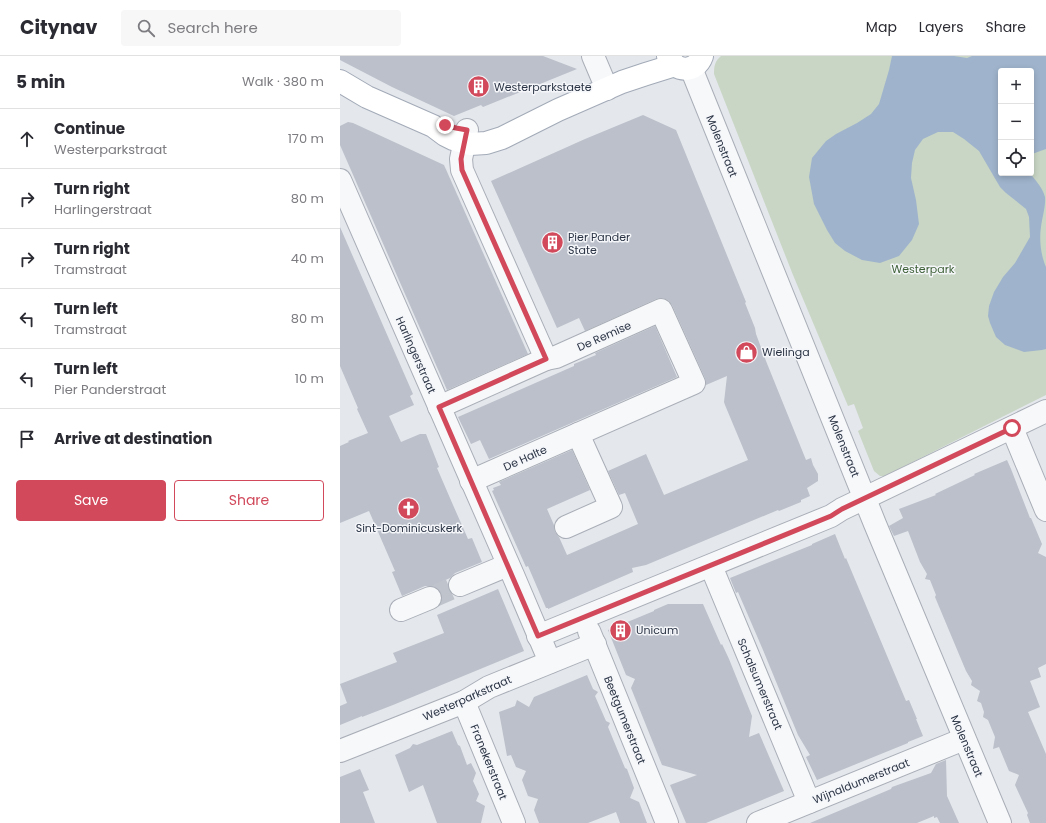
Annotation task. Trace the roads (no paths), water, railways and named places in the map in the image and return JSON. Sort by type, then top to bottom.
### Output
[{"type":"main road","points":[[340,81],[367,97],[433,126],[444,135],[453,138],[466,136],[470,144],[486,143],[502,138],[558,110],[654,56]]},
{"type":"main road","points":[[605,84],[646,74],[684,61]]},
{"type":"main road","points":[[340,92],[367,97]]},
{"type":"street","points":[[593,56],[605,84]]},
{"type":"street","name":"Molenstraat","points":[[684,61],[1000,823]]},
{"type":"street","points":[[466,136],[461,159],[462,170],[546,359]]},
{"type":"street","name":"Harlingerstraat","points":[[340,180],[550,662]]},
{"type":"street","name":"De Remise","points":[[439,407],[661,310]]},
{"type":"street","name":"De Halte","points":[[472,481],[694,382],[661,310]]},
{"type":"street","points":[[538,636],[831,516],[842,509],[1046,411]]},
{"type":"street","points":[[1012,428],[1046,510]]},
{"type":"street","points":[[566,527],[611,507],[578,434]]},
{"type":"street","points":[[460,585],[508,565]]},
{"type":"street","name":"Schalsumerstraat","points":[[711,566],[810,802]]},
{"type":"street","points":[[401,610],[430,598]]},
{"type":"street","name":"Beetgumerstraat","points":[[584,618],[667,823]]},
{"type":"street","name":"Westerparkstraat","points":[[340,751],[464,702],[489,687],[595,644]]},
{"type":"street","name":"Franekerstraat","points":[[464,702],[514,823]]},
{"type":"street","name":"Wijnaldumerstraat","points":[[758,823],[964,739]]},
{"type":"water","points":[[892,56],[954,56],[967,58],[972,56],[1046,56],[1046,149],[1034,153],[1034,68],[998,68],[998,176],[1032,176],[1041,187],[1045,197],[1040,242],[1046,267],[1046,349],[1024,352],[1005,345],[996,337],[990,323],[988,316],[989,306],[994,292],[1003,277],[1015,263],[1030,237],[1029,217],[1026,209],[1000,187],[979,151],[953,132],[938,132],[923,139],[915,150],[911,178],[919,224],[912,240],[899,256],[880,263],[862,260],[845,251],[835,243],[827,230],[814,204],[809,177],[812,158],[826,141],[871,114],[879,104]]},
{"type":"tunnel","points":[[430,598],[460,585]]},
{"type":"place","name":"Westerparkstaete","points":[[478,87]]},
{"type":"place","name":"Pier Pander State","points":[[552,243]]},
{"type":"place","name":"Wielinga","points":[[747,352]]},
{"type":"place","name":"Sint-Dominicuskerk","points":[[409,508]]},
{"type":"place","name":"Unicum","points":[[621,630]]},
{"type":"park label","name":"Westerpark","points":[[923,269]]}]
